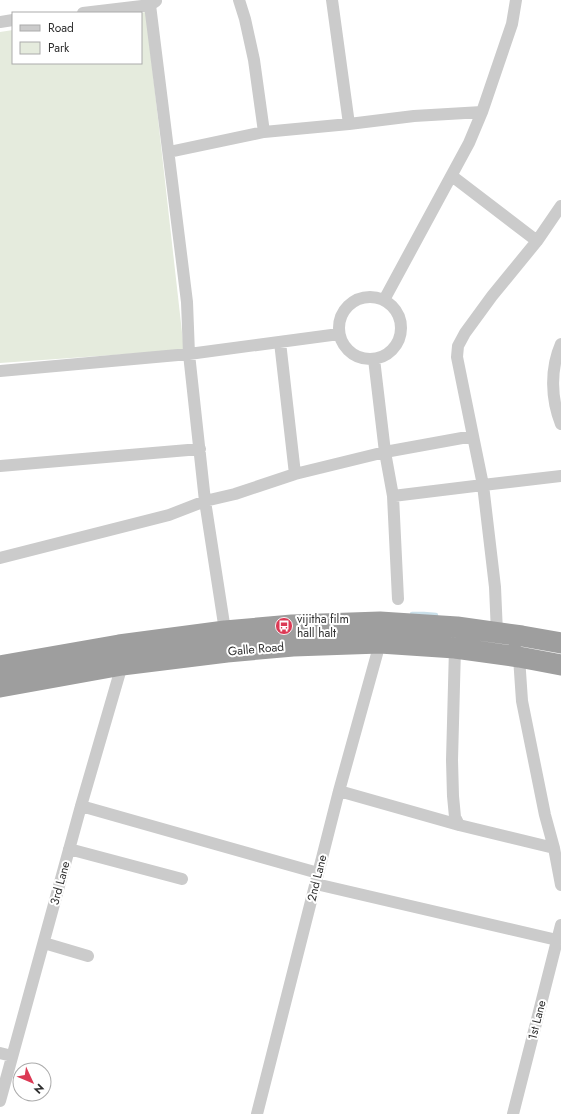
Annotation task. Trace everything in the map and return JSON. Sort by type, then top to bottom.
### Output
[{"type":"highway","name":"Galle Road","points":[[0,666],[119,645],[225,631],[292,625],[399,620],[457,627],[561,643]]},
{"type":"highway","name":"Galle Road","points":[[0,687],[122,665],[228,652],[293,646],[380,643],[455,648],[519,657],[561,665]]},
{"type":"street","points":[[239,0],[245,19],[254,60],[264,132]]},
{"type":"street","points":[[332,0],[349,124]]},
{"type":"street","points":[[384,300],[469,143],[482,112],[512,24],[516,0]]},
{"type":"street","points":[[89,12],[153,2],[187,302],[189,354],[205,501],[228,652]]},
{"type":"street","points":[[0,22],[12,20]]},
{"type":"street","points":[[169,152],[264,132],[414,116],[482,112]]},
{"type":"street","points":[[452,176],[537,241]]},
{"type":"street","points":[[497,633],[496,588],[483,485],[457,357],[458,346],[465,333],[537,241],[561,206]]},
{"type":"street","points":[[363,297],[374,297],[384,300],[392,306],[398,314],[401,323],[401,333],[397,342],[391,350],[383,356],[374,359],[354,355],[346,348],[340,339],[340,334],[338,328],[340,318],[345,308],[353,301],[363,297]]},
{"type":"street","points":[[0,371],[189,354],[340,334]]},
{"type":"street","points":[[280,342],[295,474]]},
{"type":"street","points":[[561,344],[553,372],[553,390],[556,412],[561,424]]},
{"type":"street","points":[[374,359],[385,452],[393,496],[398,599]]},
{"type":"street","points":[[0,558],[169,515],[205,501],[235,494],[295,474],[385,452],[473,436]]},
{"type":"street","points":[[0,466],[200,449]]},
{"type":"street","points":[[393,496],[561,476]]},
{"type":"street","name":"2nd Lane","points":[[257,1114],[339,791],[380,643]]},
{"type":"street","points":[[455,648],[452,760],[455,817],[459,825]]},
{"type":"street","points":[[519,657],[522,701],[561,885]]},
{"type":"street","name":"3rd Lane","points":[[0,1100],[6,1055],[44,943],[81,806],[122,665]]},
{"type":"street","points":[[339,791],[459,825],[554,848]]},
{"type":"street","points":[[81,806],[317,878],[557,940]]},
{"type":"street","points":[[69,849],[182,879]]},
{"type":"street","name":"1st Lane","points":[[513,1114],[561,925]]},
{"type":"street","points":[[44,943],[88,956]]},
{"type":"green space","points":[[146,12],[184,350],[0,363],[0,32],[12,30],[12,64],[142,64],[142,13]]},
{"type":"waterway","points":[[412,614],[436,615]]},
{"type":"place","name":"vijitha film hall halt","points":[[284,626]]}]
